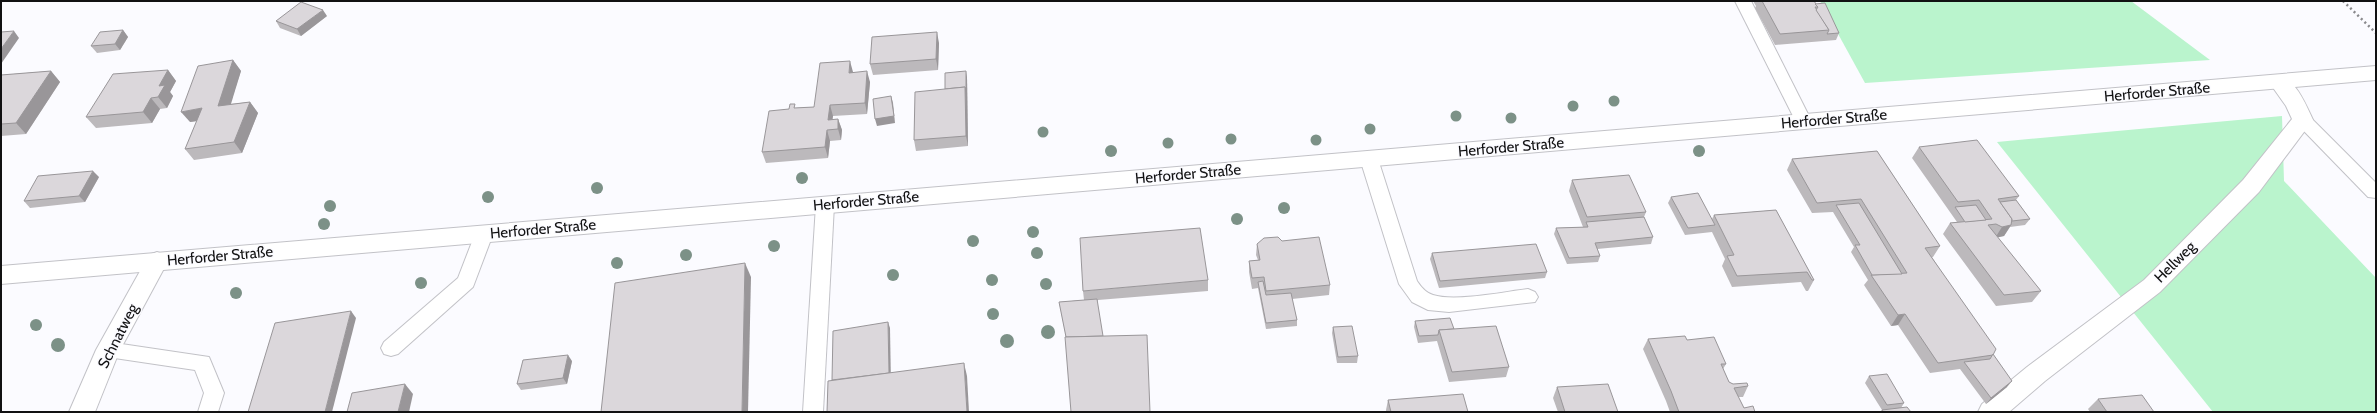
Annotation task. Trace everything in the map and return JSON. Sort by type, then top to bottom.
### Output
[{"type":"main road","name":"Herforder Straße","points":[[1,275],[2376,73]]},
{"type":"main road","points":[[2279,82],[2295,103],[2303,120]]},
{"type":"main road","name":"Hellweg","points":[[1991,412],[2036,374],[2152,286],[2252,186],[2303,120]]},
{"type":"main road","name":"Schnatweg","points":[[82,412],[108,350],[157,261]]},
{"type":"lane","points":[[1743,1],[1804,122]]},
{"type":"lane","points":[[2303,120],[2374,192]]},
{"type":"lane","points":[[1369,159],[1408,284],[1416,295],[1429,302],[1444,304],[1528,297]]},
{"type":"lane","points":[[813,412],[825,205]]},
{"type":"lane","points":[[391,348],[466,282],[484,234]]},
{"type":"lane","points":[[108,350],[202,363],[214,393],[208,412]]},
{"type":"path","points":[[2343,1],[2376,33]]},
{"type":"green space","points":[[1820,1],[2131,1],[2210,60],[1865,83]]},
{"type":"green space","points":[[2282,116],[2284,181],[2376,278],[2376,412],[2213,412],[1997,142]]},
{"type":"building","points":[[1762,1],[1814,1],[1818,7],[1815,7],[1829,30],[1780,34]]},
{"type":"building","points":[[301,2],[323,10],[297,29],[276,21]]},
{"type":"building","points":[[1825,3],[1839,33],[1827,34],[1829,30],[1816,10],[1818,7],[1815,4]]},
{"type":"building","points":[[123,30],[115,44],[91,46],[100,32]]},
{"type":"building","points":[[14,31],[1,49],[1,32]]},
{"type":"building","points":[[937,32],[936,59],[870,64],[872,37]]},
{"type":"building","points":[[233,60],[218,106],[250,102],[234,142],[185,149],[202,108],[181,112],[198,66]]},
{"type":"building","points":[[850,61],[849,73],[867,71],[865,103],[830,105],[828,120],[838,119],[838,129],[827,130],[825,147],[762,152],[769,111],[789,109],[790,104],[795,104],[794,108],[814,107],[820,63]]},
{"type":"building","points":[[168,70],[159,86],[165,85],[158,97],[151,98],[143,112],[86,117],[113,74]]},
{"type":"building","points":[[51,71],[16,123],[1,124],[1,75]]},
{"type":"building","points":[[966,71],[966,92],[965,87],[945,89],[945,73]]},
{"type":"building","points":[[965,87],[966,136],[914,140],[915,92]]},
{"type":"building","points":[[891,96],[894,116],[875,119],[873,99]]},
{"type":"building","points":[[1977,140],[2019,196],[1998,199],[2012,219],[2011,225],[2002,227],[1996,224],[1988,225],[2041,291],[2004,295],[1950,223],[1992,219],[1979,200],[1958,202],[1919,147]]},
{"type":"building","points":[[1877,151],[1940,246],[1925,248],[1996,349],[1993,355],[1938,363],[1905,314],[1898,315],[1871,275],[1907,273],[1861,199],[1817,203],[1792,159]]},
{"type":"building","points":[[93,171],[79,196],[24,201],[38,176]]},
{"type":"building","points":[[1629,175],[1646,212],[1587,217],[1572,180]]},
{"type":"building","points":[[1698,193],[1715,225],[1688,228],[1671,197]]},
{"type":"building","points":[[2016,200],[2030,219],[2012,221],[2000,202]]},
{"type":"building","points":[[1859,203],[1902,274],[1872,275],[1855,245],[1860,245],[1836,205]]},
{"type":"building","points":[[1976,205],[1986,220],[1965,222],[1955,207]]},
{"type":"building","points":[[1776,210],[1814,280],[1812,280],[1807,272],[1737,276],[1727,256],[1734,255],[1714,215]]},
{"type":"building","points":[[1644,217],[1653,237],[1595,243],[1600,256],[1569,258],[1556,228],[1588,227],[1586,222]]},
{"type":"building","points":[[1200,228],[1208,280],[1083,291],[1080,238]]},
{"type":"building","points":[[1278,237],[1282,241],[1319,237],[1330,285],[1266,291],[1264,277],[1252,278],[1249,261],[1260,260],[1257,244],[1264,238]]},
{"type":"building","points":[[1536,244],[1547,272],[1440,281],[1432,253]]},
{"type":"building","points":[[745,263],[742,412],[601,412],[615,283]]},
{"type":"building","points":[[1263,281],[1266,295],[1291,293],[1297,320],[1266,323],[1258,282]]},
{"type":"building","points":[[1097,299],[1103,336],[1066,337],[1059,302]]},
{"type":"building","points":[[351,311],[325,412],[248,412],[275,323]]},
{"type":"building","points":[[1450,318],[1454,329],[1439,330],[1438,335],[1419,336],[1415,321]]},
{"type":"building","points":[[888,322],[889,373],[832,380],[833,331]]},
{"type":"building","points":[[1352,326],[1358,356],[1338,357],[1333,327]]},
{"type":"building","points":[[1496,326],[1509,367],[1452,372],[1439,330]]},
{"type":"building","points":[[1147,335],[1150,412],[1071,412],[1065,337]]},
{"type":"building","points":[[1685,336],[1687,340],[1714,337],[1726,364],[1721,364],[1729,382],[1733,384],[1747,383],[1748,386],[1734,388],[1744,408],[1753,406],[1755,412],[1679,412],[1648,339]]},
{"type":"building","points":[[1993,354],[2012,381],[1991,398],[1964,362],[1990,359]]},
{"type":"building","points":[[568,355],[563,378],[517,384],[523,360]]},
{"type":"building","points":[[964,363],[967,412],[827,412],[828,381]]},
{"type":"building","points":[[1887,374],[1904,403],[1887,405],[1869,376]]},
{"type":"building","points":[[405,384],[398,412],[347,412],[352,393]]},
{"type":"building","points":[[1608,384],[1618,412],[1565,412],[1557,387]]},
{"type":"building","points":[[1463,394],[1468,412],[1391,412],[1388,400]]},
{"type":"building","points":[[2142,395],[2154,412],[2107,412],[2098,399]]},
{"type":"building","points":[[1907,407],[1911,412],[1883,412],[1882,410]]}]
